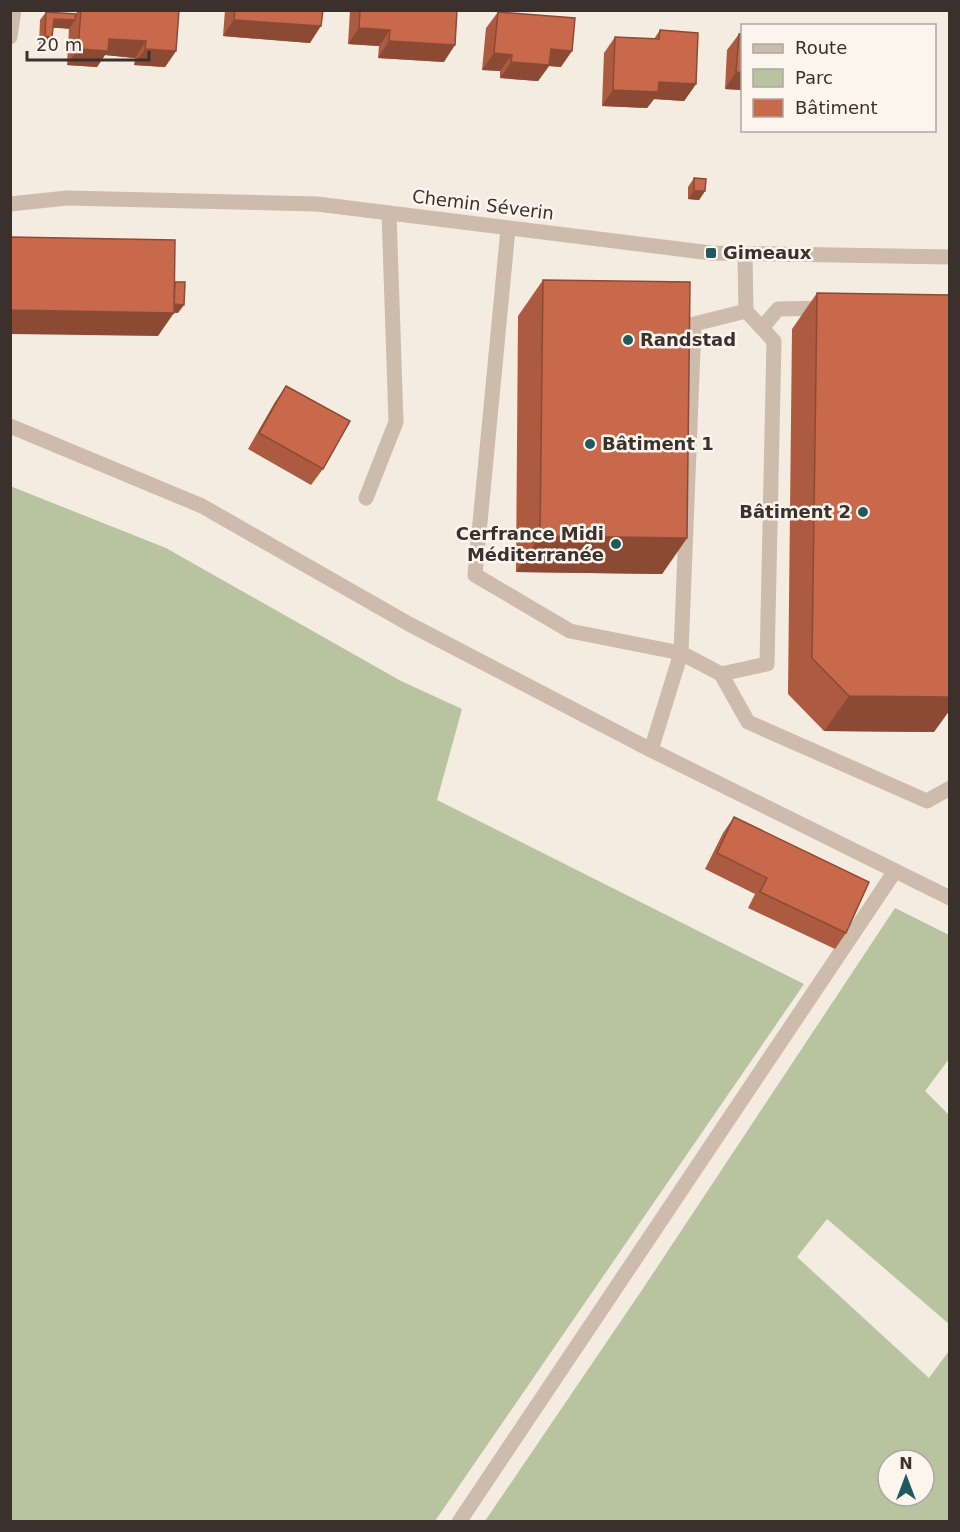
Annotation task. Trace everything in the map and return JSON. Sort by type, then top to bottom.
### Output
[{"type":"street","points":[[10,37],[14,10]]},
{"type":"street","name":"Chemin Séverin","points":[[10,204],[67,198],[317,204],[508,229],[745,255],[950,257]]},
{"type":"street","points":[[366,498],[396,422],[389,213]]},
{"type":"street","points":[[508,229],[475,575],[570,631],[681,653],[721,674],[748,722],[927,801],[950,788]]},
{"type":"street","points":[[721,674],[767,664],[774,341],[746,311],[745,255]]},
{"type":"street","points":[[762,328],[778,309],[846,308]]},
{"type":"street","points":[[651,750],[681,653],[694,324],[746,311]]},
{"type":"street","points":[[10,426],[202,506],[409,624],[651,750],[950,898]]},
{"type":"street","points":[[459,1521],[895,870]]},
{"type":"green space","points":[[10,486],[166,548],[401,681],[462,709],[437,800],[804,984],[435,1521],[11,1521]]},
{"type":"green space","points":[[895,908],[949,935],[949,1059],[925,1091],[949,1115],[949,1324],[827,1219],[797,1257],[929,1378],[949,1351],[949,1521],[485,1521],[644,1287]]},
{"type":"building","points":[[81,10],[179,10],[176,51],[145,49],[146,41],[109,39],[108,51],[78,49]]},
{"type":"building","points":[[235,10],[323,10],[321,26],[234,20]]},
{"type":"building","points":[[360,10],[457,10],[455,45],[389,41],[390,30],[359,28]]},
{"type":"building","points":[[46,12],[76,14],[75,20],[54,19],[52,37],[45,36]]},
{"type":"building","points":[[498,12],[575,18],[572,51],[551,49],[549,65],[511,62],[512,55],[494,53]]},
{"type":"building","points":[[660,30],[698,33],[696,84],[659,82],[658,92],[613,90],[615,37],[659,39]]},
{"type":"building","points":[[739,34],[741,34],[741,73],[736,72]]},
{"type":"building","points":[[694,178],[706,179],[705,191],[694,191]]},
{"type":"building","points":[[10,237],[175,240],[174,313],[10,310]]},
{"type":"building","name":"Bâtiment 1","points":[[543,280],[690,282],[687,538],[540,536]]},
{"type":"building","points":[[175,282],[185,282],[184,305],[174,304]]},
{"type":"building","name":"Bâtiment 2","points":[[817,293],[950,295],[950,697],[849,696],[812,658]]},
{"type":"building","points":[[286,386],[350,421],[323,469],[259,433]]},
{"type":"building","points":[[734,817],[869,882],[846,933],[760,892],[767,878],[717,853]]},
{"type":"place","name":"Gimeaux","points":[[711,253]]},
{"type":"place","name":"Randstad","points":[[628,340]]},
{"type":"place","name":"Bâtiment 1","points":[[590,444]]},
{"type":"place","name":"Bâtiment 2","points":[[863,512]]},
{"type":"place","name":"Cerfrance Midi Méditerranée","points":[[616,544]]}]
